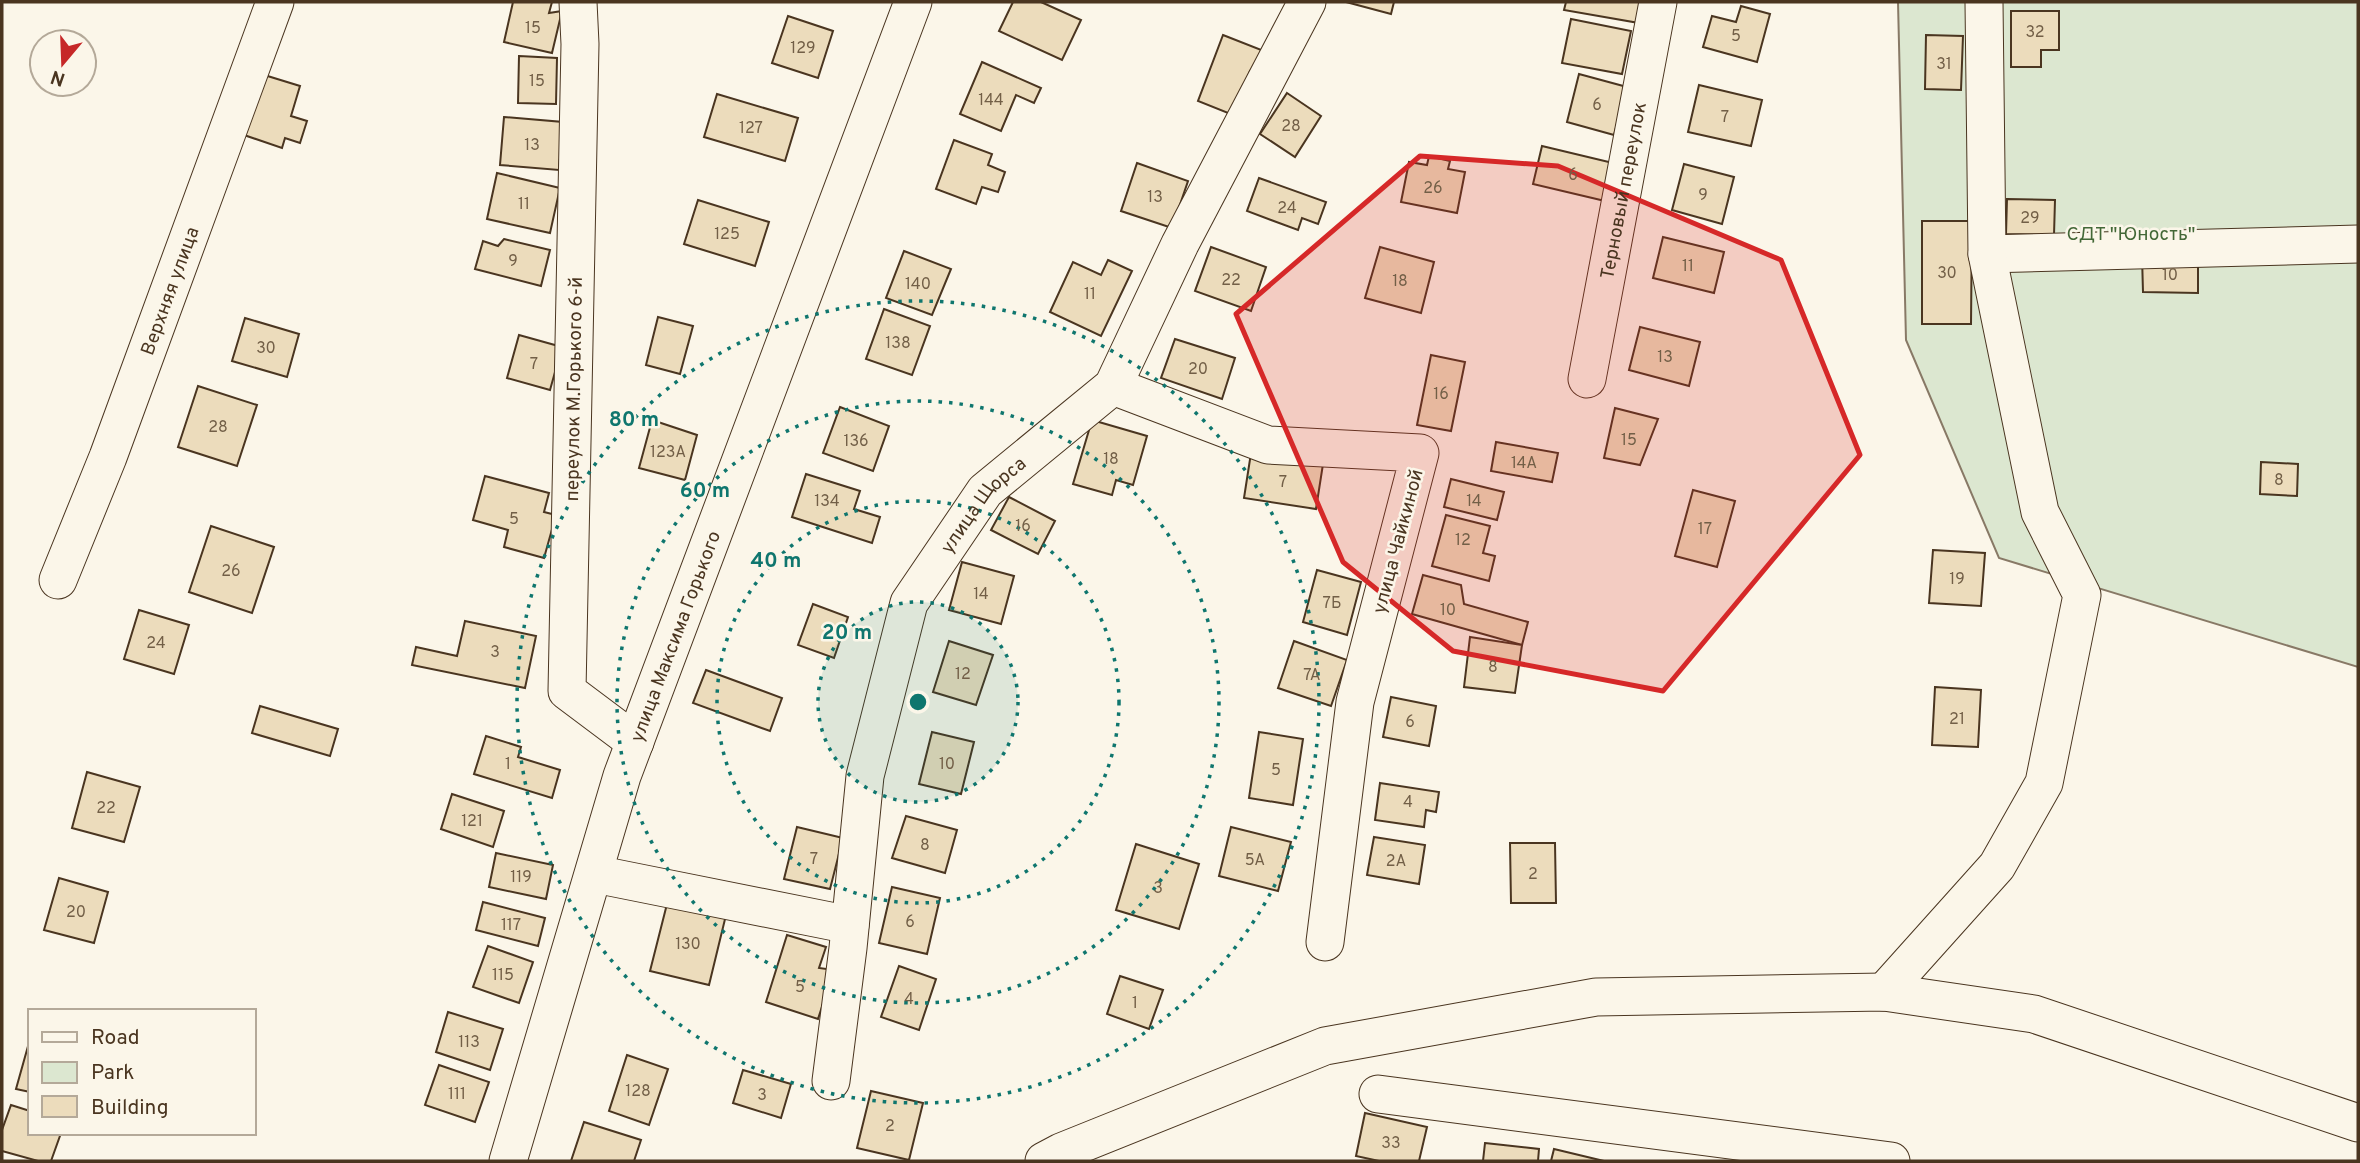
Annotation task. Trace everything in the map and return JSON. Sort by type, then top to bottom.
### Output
[{"type":"street","name":"Верхняя улица","points":[[58,580],[108,457],[275,2]]},
{"type":"street","name":"переулок М.Горького 6-й","points":[[578,2],[580,44],[567,691],[635,742]]},
{"type":"street","name":"улица Максима Горького","points":[[508,1161],[622,776],[913,2]]},
{"type":"street","name":"улица Щорса","points":[[831,1081],[865,776],[909,603],[985,491],[1113,386],[1180,244],[1307,2]]},
{"type":"street","name":"Терновый переулок","points":[[1587,379],[1658,2]]},
{"type":"street","points":[[1884,992],[1997,866],[2044,783],[2082,595],[2040,512],[1987,254],[1984,2]]},
{"type":"street","points":[[1987,254],[2358,244]]},
{"type":"street","name":"улица Чайкиной","points":[[1113,386],[1268,444],[1420,453],[1355,702],[1325,942]]},
{"type":"street","points":[[595,874],[850,925]]},
{"type":"street","points":[[1044,1161],[1325,1046],[1596,997],[1884,992],[2035,1014],[2358,1123]]},
{"type":"street","points":[[1378,1094],[1891,1161]]},
{"type":"highlighted area","points":[[1420,156],[1558,166],[1781,260],[1860,455],[1663,691],[1453,651],[1343,562],[1236,314]]},
{"type":"green space","name":"СДТ \"Юность\"","points":[[1898,2],[2358,2],[2358,667],[1999,558],[1906,340]]},
{"type":"building","points":[[513,2],[552,2],[549,13],[562,11],[552,53],[504,42]]},
{"type":"building","points":[[1013,2],[1041,2],[1081,20],[1062,60],[999,31]]},
{"type":"building","points":[[1346,2],[1394,2],[1391,14]]},
{"type":"building","points":[[1566,2],[1643,2],[1639,23],[1564,10]]},
{"type":"building","points":[[1741,6],[1770,14],[1757,62],[1703,47],[1712,16],[1736,22]]},
{"type":"building","points":[[2011,11],[2059,11],[2059,50],[2041,50],[2041,67],[2011,67]]},
{"type":"building","points":[[788,16],[833,31],[818,78],[772,63]]},
{"type":"building","points":[[1571,19],[1631,31],[1622,74],[1562,63]]},
{"type":"building","points":[[1223,35],[1269,53],[1260,75],[1250,71],[1233,115],[1198,101]]},
{"type":"building","points":[[1926,35],[1963,36],[1961,90],[1925,89]]},
{"type":"building","points":[[519,56],[557,58],[556,104],[518,103]]},
{"type":"building","points":[[982,62],[1041,88],[1034,103],[1016,95],[1001,131],[960,114]]},
{"type":"building","points":[[261,74],[300,86],[291,116],[307,121],[300,143],[285,138],[282,148],[244,135]]},
{"type":"building","points":[[1579,74],[1627,87],[1614,135],[1567,122]]},
{"type":"building","points":[[1699,85],[1762,100],[1751,146],[1688,132]]},
{"type":"building","points":[[1287,93],[1321,116],[1295,157],[1260,134]]},
{"type":"building","points":[[717,94],[798,118],[785,161],[704,137]]},
{"type":"building","points":[[504,117],[563,122],[559,170],[500,165]]},
{"type":"building","points":[[954,140],[992,154],[988,165],[1005,172],[998,192],[982,187],[976,204],[936,189]]},
{"type":"building","points":[[1542,146],[1613,163],[1605,201],[1533,184]]},
{"type":"building","points":[[1429,156],[1450,161],[1448,169],[1465,172],[1457,213],[1401,202],[1409,162],[1427,165]]},
{"type":"building","points":[[1137,163],[1188,181],[1172,228],[1121,211]]},
{"type":"building","points":[[1684,164],[1734,177],[1722,224],[1672,210]]},
{"type":"building","points":[[497,173],[560,188],[550,233],[487,219]]},
{"type":"building","points":[[1259,178],[1326,202],[1318,224],[1302,218],[1298,230],[1247,211]]},
{"type":"building","points":[[2007,199],[2055,200],[2054,235],[2006,234]]},
{"type":"building","points":[[698,200],[769,222],[755,266],[684,244]]},
{"type":"building","points":[[1922,221],[1972,221],[1971,324],[1922,324]]},
{"type":"building","points":[[1663,237],[1724,252],[1714,293],[1653,278]]},
{"type":"building","points":[[504,239],[550,250],[541,286],[475,269],[483,241],[498,246]]},
{"type":"building","points":[[1211,247],[1266,267],[1251,311],[1195,291]]},
{"type":"building","points":[[1380,247],[1434,262],[1421,313],[1365,298]]},
{"type":"building","points":[[904,251],[951,269],[932,315],[886,298]]},
{"type":"building","points":[[2142,256],[2198,256],[2198,293],[2143,292]]},
{"type":"building","points":[[1108,260],[1132,271],[1101,336],[1050,312],[1073,262],[1101,275]]},
{"type":"building","points":[[884,309],[930,326],[912,375],[866,359]]},
{"type":"building","points":[[658,317],[693,326],[680,374],[646,365]]},
{"type":"building","points":[[245,318],[299,334],[287,377],[232,361]]},
{"type":"building","points":[[1640,327],[1700,342],[1689,386],[1629,370]]},
{"type":"building","points":[[519,335],[562,347],[550,390],[507,378]]},
{"type":"building","points":[[1175,339],[1235,358],[1222,399],[1161,378]]},
{"type":"building","points":[[1431,355],[1465,362],[1451,431],[1417,425]]},
{"type":"building","points":[[198,386],[257,405],[237,466],[178,447]]},
{"type":"building","points":[[840,407],[889,426],[873,471],[823,453]]},
{"type":"building","points":[[1615,408],[1658,419],[1640,465],[1604,458]]},
{"type":"building","points":[[652,420],[697,435],[685,480],[639,468]]},
{"type":"building","points":[[1092,420],[1147,436],[1133,485],[1116,480],[1112,495],[1073,484]]},
{"type":"building","points":[[1496,442],[1558,453],[1552,482],[1491,471]]},
{"type":"building","points":[[1251,453],[1323,464],[1316,509],[1244,498]]},
{"type":"building","points":[[2261,462],[2298,464],[2297,496],[2260,494]]},
{"type":"building","points":[[806,474],[860,491],[854,509],[880,517],[872,543],[792,517]]},
{"type":"building","points":[[485,476],[549,493],[544,512],[556,515],[544,558],[504,547],[508,530],[473,520]]},
{"type":"building","points":[[1451,479],[1504,492],[1497,520],[1444,507]]},
{"type":"building","points":[[1693,490],[1735,501],[1717,567],[1675,556]]},
{"type":"building","points":[[1009,497],[1055,521],[1038,554],[991,530]]},
{"type":"building","points":[[1446,515],[1490,526],[1483,553],[1495,556],[1489,581],[1432,566]]},
{"type":"building","points":[[211,526],[274,547],[252,613],[189,592]]},
{"type":"building","points":[[1933,550],[1985,553],[1981,606],[1929,603]]},
{"type":"building","points":[[962,562],[1014,576],[1001,624],[949,610]]},
{"type":"building","points":[[1317,570],[1361,582],[1347,635],[1303,622]]},
{"type":"building","points":[[1423,575],[1461,585],[1464,604],[1528,622],[1522,645],[1412,614]]},
{"type":"building","points":[[813,604],[848,617],[834,658],[798,645]]},
{"type":"building","points":[[139,610],[189,625],[174,674],[124,659]]},
{"type":"building","points":[[465,621],[536,636],[525,688],[412,665],[416,647],[457,656]]},
{"type":"building","points":[[1470,637],[1522,645],[1515,693],[1464,687]]},
{"type":"building","points":[[949,641],[993,655],[976,705],[933,692]]},
{"type":"building","points":[[1294,641],[1347,660],[1331,706],[1278,688]]},
{"type":"building","points":[[706,670],[782,698],[770,731],[693,703]]},
{"type":"building","points":[[1935,687],[1981,690],[1978,747],[1932,745]]},
{"type":"building","points":[[1391,697],[1436,706],[1429,746],[1383,737]]},
{"type":"building","points":[[260,706],[338,729],[330,756],[252,733]]},
{"type":"building","points":[[932,732],[974,742],[961,794],[919,784]]},
{"type":"building","points":[[1259,732],[1303,739],[1293,805],[1249,798]]},
{"type":"building","points":[[486,736],[521,747],[518,757],[560,770],[552,798],[474,774]]},
{"type":"building","points":[[87,772],[140,787],[124,842],[72,828]]},
{"type":"building","points":[[1380,783],[1439,792],[1436,812],[1426,810],[1424,827],[1375,820]]},
{"type":"building","points":[[452,794],[504,811],[493,847],[441,829]]},
{"type":"building","points":[[906,816],[957,830],[945,873],[892,858]]},
{"type":"building","points":[[797,827],[843,838],[830,889],[784,879]]},
{"type":"building","points":[[1231,827],[1291,842],[1278,891],[1219,876]]},
{"type":"building","points":[[1374,837],[1425,845],[1419,884],[1367,875]]},
{"type":"building","points":[[1510,843],[1555,843],[1556,903],[1511,903]]},
{"type":"building","points":[[1136,844],[1199,864],[1179,929],[1116,910]]},
{"type":"building","points":[[496,853],[553,865],[546,899],[489,887]]},
{"type":"building","points":[[59,878],[108,892],[94,943],[44,930]]},
{"type":"building","points":[[892,887],[940,898],[927,954],[879,943]]},
{"type":"building","points":[[668,900],[726,915],[709,985],[650,971]]},
{"type":"building","points":[[483,902],[545,918],[538,946],[476,930]]},
{"type":"building","points":[[787,935],[826,947],[819,968],[834,970],[818,1019],[766,1002]]},
{"type":"building","points":[[488,946],[533,962],[519,1003],[473,987]]},
{"type":"building","points":[[899,966],[936,979],[919,1030],[881,1017]]},
{"type":"building","points":[[1120,976],[1163,990],[1149,1029],[1107,1014]]},
{"type":"building","points":[[448,1012],[503,1029],[490,1070],[436,1052]]},
{"type":"building","points":[[28,1046],[28,1092],[16,1089]]},
{"type":"building","points":[[627,1055],[668,1069],[649,1125],[609,1111]]},
{"type":"building","points":[[439,1065],[489,1082],[475,1122],[425,1105]]},
{"type":"building","points":[[743,1070],[791,1084],[781,1118],[733,1103]]},
{"type":"building","points":[[871,1091],[923,1103],[909,1160],[857,1148]]},
{"type":"building","points":[[11,1105],[28,1110],[28,1135],[60,1135],[51,1161],[38,1161],[2,1151],[2,1130]]},
{"type":"building","points":[[1365,1113],[1427,1127],[1419,1161],[1379,1161],[1356,1156]]},
{"type":"building","points":[[584,1122],[641,1140],[634,1161],[571,1161]]},
{"type":"building","points":[[1485,1143],[1539,1149],[1538,1161],[1483,1161]]},
{"type":"building","points":[[1554,1149],[1604,1161],[1551,1161]]}]
